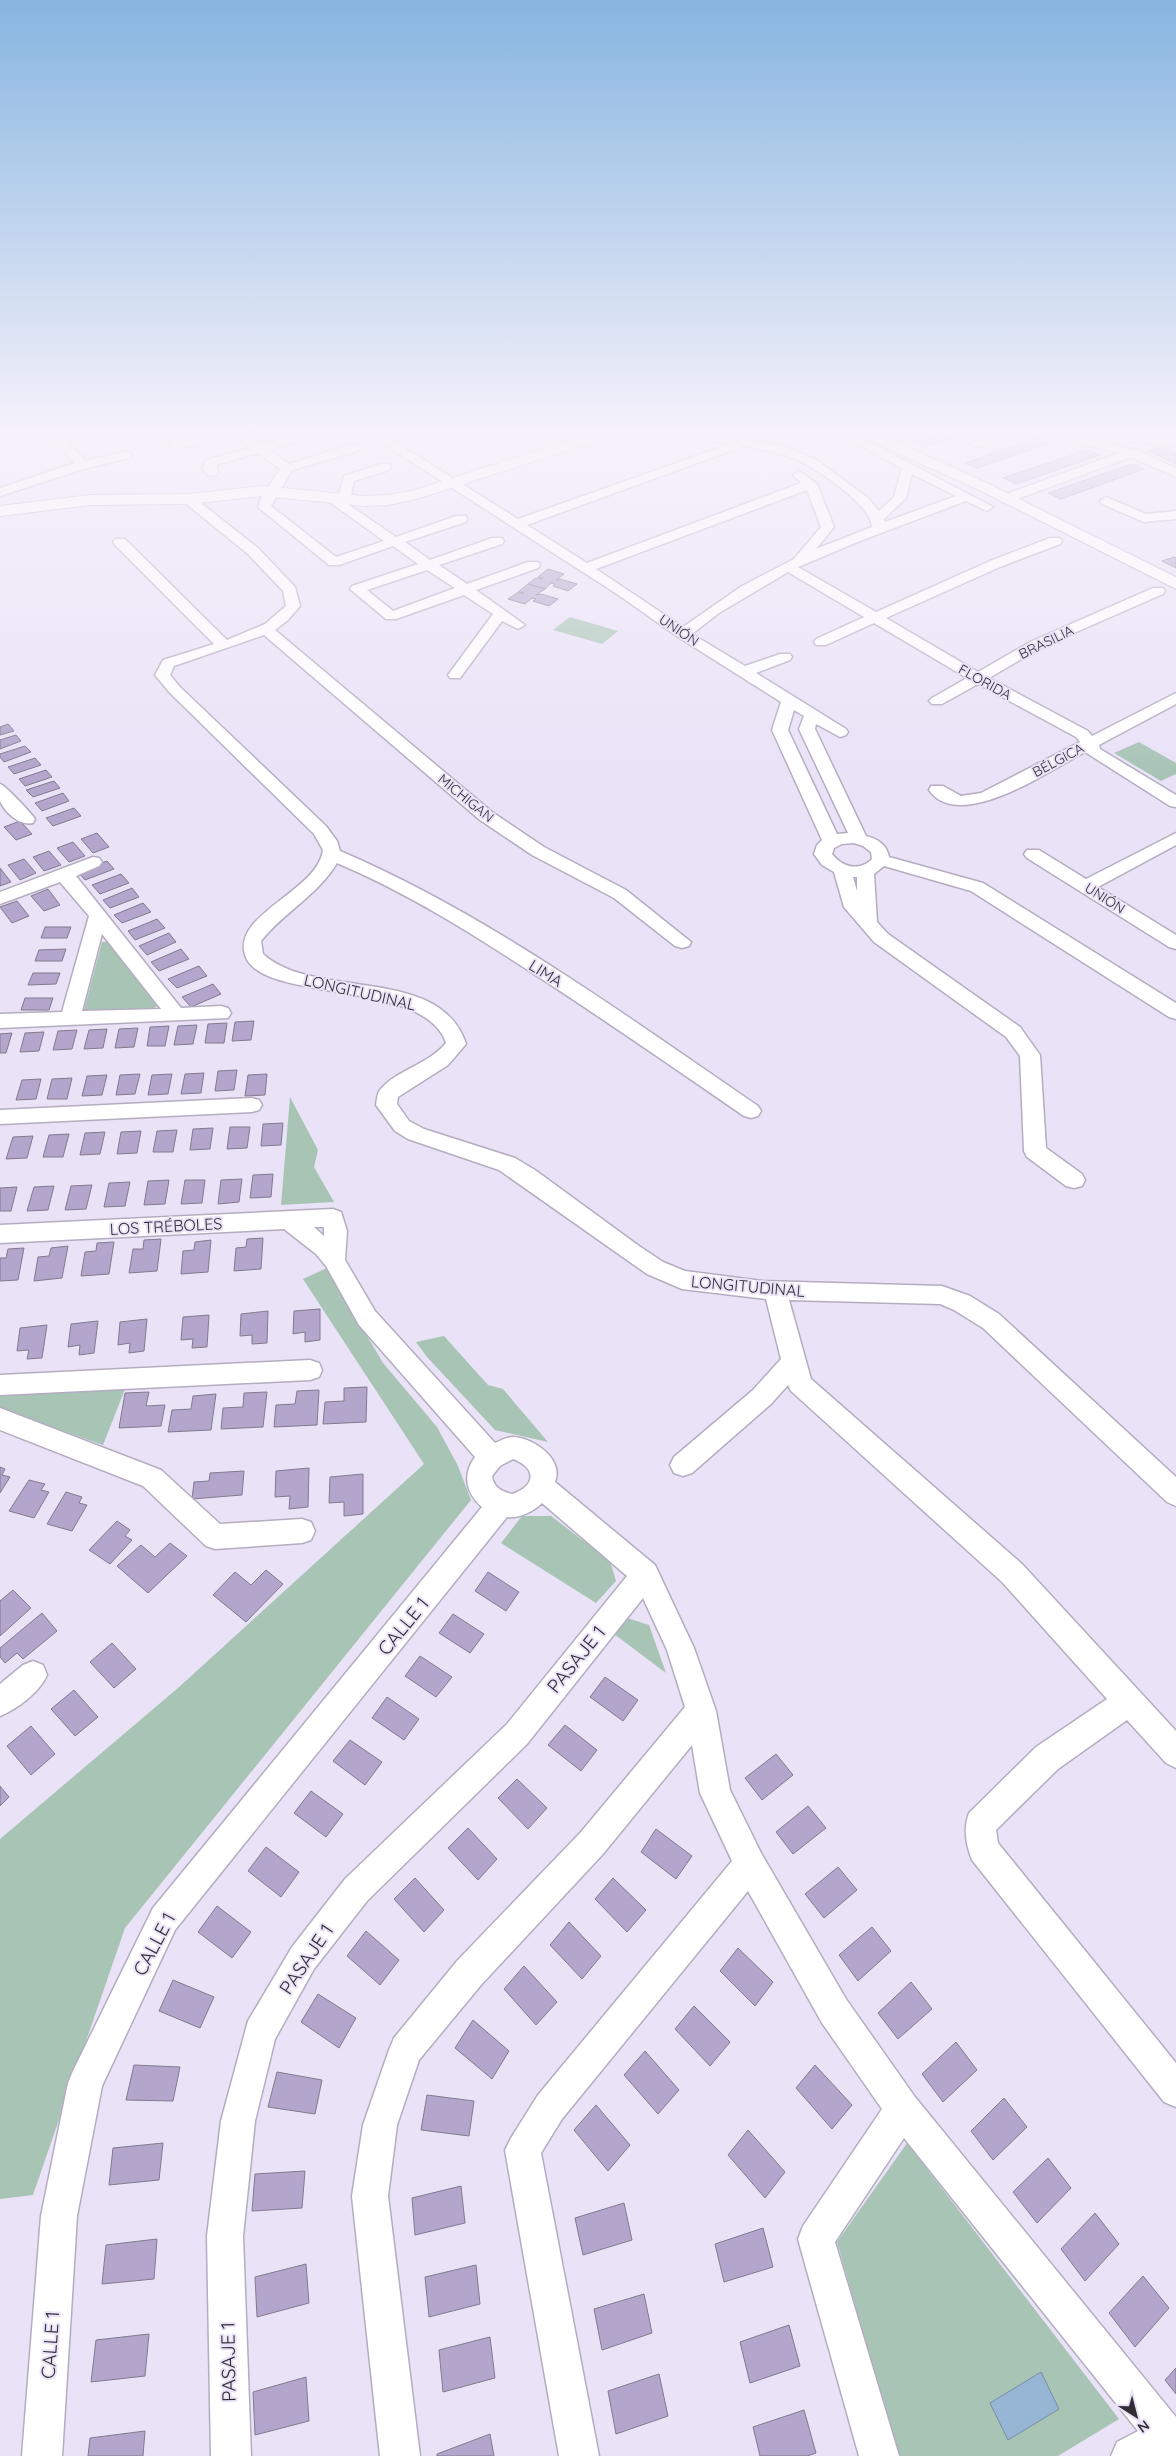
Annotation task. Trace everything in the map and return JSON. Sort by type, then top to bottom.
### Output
[{"type":"street","points":[[123,545],[223,644]]},
{"type":"street","points":[[244,545],[290,590],[293,606],[288,614],[266,630],[168,663],[162,675],[175,690],[320,830],[330,844],[330,854]]},
{"type":"street","points":[[311,545],[334,562],[385,545]]},
{"type":"street","points":[[397,545],[518,625]]},
{"type":"street","points":[[487,545],[357,590],[391,616],[533,565]]},
{"type":"street","name":"UNIÓN","points":[[549,545],[683,634],[789,700],[809,721],[840,732]]},
{"type":"street","points":[[586,568],[649,545]]},
{"type":"street","points":[[794,564],[812,545]]},
{"type":"street","points":[[683,634],[723,602],[835,545]]},
{"type":"street","points":[[821,642],[995,564],[1046,545]]},
{"type":"street","points":[[1062,545],[1176,600]]},
{"type":"street","points":[[1089,545],[1176,584]]},
{"type":"street","name":"FLORIDA","points":[[794,564],[877,618],[978,678],[1082,734],[1090,743],[1093,752],[1176,802]]},
{"type":"street","name":"BRASILIA","points":[[937,701],[1037,644],[1158,591]]},
{"type":"street","points":[[455,675],[501,613]]},
{"type":"street","name":"MICHIGAN","points":[[266,630],[486,816],[538,850],[620,894],[682,942]]},
{"type":"street","points":[[744,672],[785,657]]},
{"type":"street","name":"BÉLGICA","points":[[937,790],[945,796],[966,803],[987,797],[1176,698]]},
{"type":"street","points":[[789,700],[780,730],[832,842]]},
{"type":"street","points":[[780,730],[809,721],[825,766],[859,839]]},
{"type":"street","points":[[798,769],[825,766]]},
{"type":"street","points":[[0,789],[21,815],[0,817]]},
{"type":"street","points":[[1086,886],[1176,838]]},
{"type":"street","points":[[838,839],[859,839],[869,842],[879,850],[881,860],[876,867],[865,871],[842,870],[828,864],[823,854],[826,845],[838,839]]},
{"type":"street","name":"LIMA","points":[[330,854],[364,868],[475,928],[612,1015],[751,1112]]},
{"type":"street","name":"LONGITUDINAL","points":[[330,854],[322,870],[305,889],[271,917],[252,940],[254,956],[266,967],[288,976],[408,1001],[425,1007],[440,1016],[453,1030],[456,1044],[449,1055],[429,1070],[400,1084],[388,1094],[386,1105],[402,1126],[416,1134],[507,1164],[527,1176],[631,1252],[670,1275],[717,1286],[775,1290],[917,1294],[942,1296],[962,1303],[991,1321],[1176,1494]]},
{"type":"street","name":"UNIÓN","points":[[1034,854],[1176,943]]},
{"type":"street","points":[[881,860],[977,887],[1176,1012]]},
{"type":"street","points":[[0,898],[92,862]]},
{"type":"street","points":[[842,870],[853,907],[881,938],[1013,1032],[1030,1055],[1035,1151],[1074,1180]]},
{"type":"street","points":[[865,871],[868,922]]},
{"type":"street","points":[[60,876],[69,879],[176,1015]]},
{"type":"street","points":[[70,1018],[98,916]]},
{"type":"street","points":[[0,1021],[220,1013]]},
{"type":"street","points":[[0,1117],[252,1105]]},
{"type":"street","name":"LOS TRÉBOLES","points":[[0,1234],[333,1218],[336,1231],[334,1260]]},
{"type":"street","points":[[290,1221],[324,1248],[334,1260],[367,1318],[490,1456]]},
{"type":"street","points":[[775,1290],[800,1384],[891,1463],[1012,1573],[1176,1753]]},
{"type":"street","points":[[683,1465],[762,1397],[794,1362]]},
{"type":"street","points":[[0,1385],[310,1370]]},
{"type":"street","points":[[0,1419],[152,1478],[215,1537],[302,1531]]},
{"type":"street","points":[[513,1448],[525,1450],[535,1456],[542,1465],[544,1476],[542,1487],[538,1493],[525,1502],[517,1505],[501,1504],[487,1496],[480,1483],[481,1468],[490,1456],[501,1450],[513,1448]]},
{"type":"street","points":[[542,1487],[644,1574],[680,1648],[701,1711],[715,1793],[750,1864],[834,2011],[903,2108],[1171,2442],[1132,2456]]},
{"type":"street","name":"CALLE 1","points":[[42,2456],[58,2216],[85,2083],[160,1927],[164,1919],[501,1504]]},
{"type":"street","name":"PASAJE 1","points":[[231,2456],[225,2236],[238,2121],[260,2034],[303,1958],[356,1890],[517,1734],[644,1574]]},
{"type":"street","points":[[0,1702],[33,1674]]},
{"type":"street","points":[[1128,1702],[1047,1758],[980,1824],[983,1849],[1176,2090]]},
{"type":"street","points":[[400,2456],[370,2196],[380,2126],[406,2050],[468,1972],[592,1844],[701,1711]]},
{"type":"street","points":[[578,2456],[523,2150],[550,2107],[750,1864]]},
{"type":"street","points":[[879,2456],[816,2239],[903,2108]]},
{"type":"green space","points":[[570,617],[618,631],[602,644],[553,630]]},
{"type":"green space","points":[[1139,742],[1176,763],[1176,774],[1161,781],[1114,753]]},
{"type":"green space","points":[[102,942],[108,942],[157,1006],[150,1011],[90,1013],[84,1010]]},
{"type":"green space","points":[[290,1097],[318,1150],[314,1167],[334,1202],[281,1205]]},
{"type":"green space","points":[[327,1268],[383,1363],[437,1427],[458,1466],[471,1500],[125,1928],[33,2195],[0,2199],[0,1839],[178,1688],[424,1464],[303,1279]]},
{"type":"green space","points":[[444,1336],[488,1385],[503,1389],[548,1442],[495,1430],[427,1357],[416,1342]]},
{"type":"green space","points":[[127,1384],[103,1445],[0,1409],[0,1391]]},
{"type":"green space","points":[[522,1516],[551,1516],[610,1561],[616,1581],[596,1603],[501,1543]]},
{"type":"green space","points":[[627,1618],[649,1625],[666,1673],[614,1634]]},
{"type":"green space","points":[[907,2143],[1119,2419],[1058,2456],[898,2456],[837,2242]]},
{"type":"water","points":[[1041,2372],[1059,2409],[1008,2440],[990,2403]]},
{"type":"building","points":[[1176,558],[1176,568],[1162,561]]},
{"type":"building","points":[[548,569],[564,574],[556,580],[560,579],[577,584],[568,591],[553,586],[555,584],[551,583],[545,589],[528,584],[536,578],[542,579],[538,577]]},
{"type":"building","points":[[528,584],[545,589],[536,595],[541,594],[558,599],[549,606],[533,601],[536,599],[532,598],[525,604],[508,599],[517,593],[524,593],[518,592]]},
{"type":"building","points":[[8,724],[14,731],[0,735],[0,727]]},
{"type":"building","points":[[16,735],[21,741],[0,749],[0,740]]},
{"type":"building","points":[[25,746],[31,752],[4,762],[0,757],[0,754]]},
{"type":"building","points":[[35,758],[41,765],[14,774],[8,767]]},
{"type":"building","points":[[46,770],[52,777],[25,786],[19,779]]},
{"type":"building","points":[[54,781],[60,788],[33,797],[26,790]]},
{"type":"building","points":[[63,793],[69,801],[42,811],[35,803]]},
{"type":"building","points":[[74,808],[81,816],[53,826],[46,818]]},
{"type":"building","points":[[20,821],[32,834],[16,840],[4,827]]},
{"type":"building","points":[[97,833],[109,847],[93,853],[81,839]]},
{"type":"building","points":[[73,842],[85,856],[69,862],[57,848]]},
{"type":"building","points":[[49,851],[61,865],[44,871],[33,857]]},
{"type":"building","points":[[24,859],[36,873],[20,880],[8,865]]},
{"type":"building","points":[[107,861],[114,869],[85,880],[78,872]]},
{"type":"building","points":[[0,868],[11,882],[0,886]]},
{"type":"building","points":[[121,874],[129,883],[100,894],[92,885]]},
{"type":"building","points":[[132,888],[139,897],[110,908],[103,900]]},
{"type":"building","points":[[48,889],[60,905],[44,911],[31,896]]},
{"type":"building","points":[[17,901],[29,916],[12,923],[0,907]]},
{"type":"building","points":[[143,903],[151,912],[122,923],[114,915]]},
{"type":"building","points":[[157,919],[165,928],[135,940],[128,931]]},
{"type":"building","points":[[45,927],[71,927],[67,938],[41,938]]},
{"type":"building","points":[[169,933],[176,942],[147,955],[139,946]]},
{"type":"building","points":[[66,949],[62,961],[35,961],[39,950]]},
{"type":"building","points":[[181,949],[189,959],[159,971],[151,962]]},
{"type":"building","points":[[199,966],[207,976],[177,988],[168,979]]},
{"type":"building","points":[[33,973],[60,973],[56,984],[28,985]]},
{"type":"building","points":[[213,984],[221,994],[191,1007],[182,997]]},
{"type":"building","points":[[25,998],[53,998],[49,1010],[21,1010]]},
{"type":"building","points":[[254,1021],[251,1040],[232,1041],[235,1022]]},
{"type":"building","points":[[227,1023],[224,1043],[205,1043],[208,1024]]},
{"type":"building","points":[[197,1025],[193,1044],[174,1045],[178,1026]]},
{"type":"building","points":[[169,1026],[165,1046],[147,1046],[150,1027]]},
{"type":"building","points":[[138,1028],[134,1047],[115,1048],[119,1029]]},
{"type":"building","points":[[107,1029],[103,1048],[84,1049],[89,1030]]},
{"type":"building","points":[[77,1030],[72,1049],[53,1050],[58,1031]]},
{"type":"building","points":[[44,1032],[39,1051],[20,1052],[25,1033]]},
{"type":"building","points":[[12,1033],[6,1053],[0,1053],[0,1034]]},
{"type":"building","points":[[237,1070],[234,1090],[215,1091],[218,1071]]},
{"type":"building","points":[[204,1073],[201,1093],[181,1094],[185,1074]]},
{"type":"building","points":[[140,1074],[135,1094],[116,1095],[120,1075]]},
{"type":"building","points":[[172,1074],[168,1094],[148,1095],[152,1075]]},
{"type":"building","points":[[267,1074],[265,1095],[245,1096],[248,1075]]},
{"type":"building","points":[[107,1075],[102,1095],[82,1096],[87,1076]]},
{"type":"building","points":[[72,1078],[67,1099],[47,1099],[52,1079]]},
{"type":"building","points":[[41,1079],[36,1099],[16,1100],[22,1080]]},
{"type":"building","points":[[283,1123],[281,1145],[261,1146],[263,1124]]},
{"type":"building","points":[[230,1127],[250,1127],[247,1148],[227,1149]]},
{"type":"building","points":[[213,1128],[210,1149],[190,1150],[193,1129]]},
{"type":"building","points":[[177,1130],[173,1152],[153,1152],[157,1131]]},
{"type":"building","points":[[141,1131],[137,1153],[117,1154],[121,1132]]},
{"type":"building","points":[[105,1132],[100,1154],[80,1155],[85,1133]]},
{"type":"building","points":[[69,1134],[63,1157],[43,1157],[49,1135]]},
{"type":"building","points":[[33,1136],[27,1158],[6,1159],[13,1137]]},
{"type":"building","points":[[273,1174],[271,1197],[250,1198],[253,1175]]},
{"type":"building","points":[[242,1179],[239,1202],[218,1204],[221,1180]]},
{"type":"building","points":[[169,1180],[165,1204],[144,1205],[148,1181]]},
{"type":"building","points":[[185,1180],[205,1180],[202,1203],[181,1204]]},
{"type":"building","points":[[130,1182],[125,1206],[104,1207],[109,1183]]},
{"type":"building","points":[[92,1185],[86,1209],[65,1210],[71,1186]]},
{"type":"building","points":[[54,1186],[48,1210],[27,1211],[34,1187]]},
{"type":"building","points":[[17,1187],[11,1211],[0,1211],[0,1188]]},
{"type":"building","points":[[263,1238],[261,1269],[234,1271],[236,1248],[246,1247],[247,1239]]},
{"type":"building","points":[[161,1239],[157,1271],[129,1273],[133,1249],[143,1249],[144,1240]]},
{"type":"building","points":[[211,1240],[208,1272],[181,1274],[183,1251],[194,1250],[195,1242]]},
{"type":"building","points":[[114,1242],[109,1274],[81,1276],[85,1252],[96,1251],[97,1243]]},
{"type":"building","points":[[68,1246],[62,1278],[34,1281],[38,1257],[49,1256],[51,1248]]},
{"type":"building","points":[[24,1248],[18,1280],[0,1281],[0,1258],[6,1258],[8,1249]]},
{"type":"building","points":[[320,1309],[320,1340],[305,1342],[305,1332],[293,1334],[294,1311]]},
{"type":"building","points":[[268,1311],[267,1343],[252,1344],[252,1335],[240,1336],[241,1314]]},
{"type":"building","points":[[209,1315],[207,1347],[192,1348],[193,1339],[181,1340],[183,1317]]},
{"type":"building","points":[[147,1319],[144,1351],[129,1353],[130,1343],[118,1345],[120,1322]]},
{"type":"building","points":[[98,1321],[94,1353],[79,1355],[80,1345],[68,1347],[71,1324]]},
{"type":"building","points":[[47,1325],[42,1358],[27,1359],[29,1350],[17,1351],[20,1328]]},
{"type":"building","points":[[367,1387],[366,1422],[323,1424],[325,1402],[344,1401],[344,1388]]},
{"type":"building","points":[[319,1390],[317,1425],[274,1427],[276,1405],[295,1404],[297,1391]]},
{"type":"building","points":[[149,1392],[146,1406],[165,1405],[161,1426],[119,1428],[125,1393]]},
{"type":"building","points":[[267,1392],[263,1427],[221,1429],[223,1408],[243,1407],[244,1393]]},
{"type":"building","points":[[216,1394],[211,1430],[168,1432],[172,1410],[191,1409],[193,1396]]},
{"type":"building","points":[[0,1467],[5,1469],[2,1475],[10,1477],[0,1493]]},
{"type":"building","points":[[309,1468],[308,1507],[289,1509],[290,1496],[275,1497],[276,1471]]},
{"type":"building","points":[[244,1471],[242,1495],[192,1499],[194,1482],[209,1481],[210,1473]]},
{"type":"building","points":[[363,1474],[363,1514],[344,1516],[344,1502],[329,1503],[330,1477]]},
{"type":"building","points":[[29,1480],[45,1484],[41,1490],[49,1492],[34,1518],[9,1511]]},
{"type":"building","points":[[66,1492],[82,1497],[79,1503],[87,1505],[72,1531],[47,1524]]},
{"type":"building","points":[[117,1521],[130,1530],[125,1536],[132,1540],[110,1564],[89,1550]]},
{"type":"building","points":[[170,1543],[187,1556],[148,1593],[117,1566],[141,1545],[155,1557]]},
{"type":"building","points":[[266,1570],[283,1584],[246,1622],[213,1595],[235,1572],[251,1585]]},
{"type":"building","points":[[488,1572],[519,1592],[506,1611],[475,1591]]},
{"type":"building","points":[[13,1590],[31,1608],[0,1636],[0,1601]]},
{"type":"building","points":[[42,1613],[57,1631],[23,1659],[17,1653],[5,1663],[0,1657],[0,1648]]},
{"type":"building","points":[[453,1614],[484,1634],[470,1653],[439,1633]]},
{"type":"building","points":[[112,1643],[136,1669],[114,1688],[90,1662]]},
{"type":"building","points":[[420,1656],[452,1677],[436,1697],[405,1676]]},
{"type":"building","points":[[605,1677],[638,1700],[623,1721],[590,1697]]},
{"type":"building","points":[[74,1690],[98,1717],[75,1736],[51,1709]]},
{"type":"building","points":[[387,1697],[419,1719],[404,1740],[372,1718]]},
{"type":"building","points":[[565,1725],[597,1750],[581,1771],[548,1745]]},
{"type":"building","points":[[31,1726],[55,1754],[31,1775],[7,1746]]},
{"type":"building","points":[[350,1740],[382,1762],[365,1785],[333,1761]]},
{"type":"building","points":[[776,1754],[793,1775],[762,1800],[745,1778]]},
{"type":"building","points":[[517,1779],[547,1808],[528,1829],[498,1798]]},
{"type":"building","points":[[0,1786],[9,1797],[0,1806]]},
{"type":"building","points":[[311,1791],[343,1814],[326,1837],[294,1813]]},
{"type":"building","points":[[808,1806],[826,1828],[793,1854],[776,1832]]},
{"type":"building","points":[[468,1828],[497,1859],[478,1880],[448,1848]]},
{"type":"building","points":[[656,1829],[692,1856],[676,1879],[641,1852]]},
{"type":"building","points":[[266,1847],[299,1872],[281,1897],[248,1871]]},
{"type":"building","points":[[838,1867],[857,1890],[824,1918],[805,1894]]},
{"type":"building","points":[[415,1878],[444,1910],[424,1932],[394,1899]]},
{"type":"building","points":[[613,1878],[646,1910],[627,1932],[595,1899]]},
{"type":"building","points":[[217,1906],[251,1932],[232,1958],[198,1932]]},
{"type":"building","points":[[569,1922],[601,1956],[582,1979],[550,1945]]},
{"type":"building","points":[[872,1927],[891,1951],[858,1981],[839,1955]]},
{"type":"building","points":[[366,1931],[399,1960],[380,1985],[347,1956]]},
{"type":"building","points":[[738,1948],[773,1982],[755,2006],[720,1971]]},
{"type":"building","points":[[524,1966],[557,2002],[536,2025],[504,1989]]},
{"type":"building","points":[[173,1980],[214,1997],[200,2028],[159,2011]]},
{"type":"building","points":[[911,1982],[932,2009],[898,2039],[878,2013]]},
{"type":"building","points":[[318,1994],[356,2018],[339,2048],[301,2022]]},
{"type":"building","points":[[694,2006],[730,2042],[710,2066],[675,2029]]},
{"type":"building","points":[[473,2020],[509,2051],[492,2079],[455,2048]]},
{"type":"building","points":[[956,2042],[977,2070],[943,2102],[922,2074]]},
{"type":"building","points":[[645,2051],[679,2090],[658,2114],[624,2075]]},
{"type":"building","points":[[134,2065],[180,2067],[173,2101],[126,2100]]},
{"type":"building","points":[[815,2065],[852,2105],[832,2129],[796,2088]]},
{"type":"building","points":[[277,2072],[322,2080],[315,2114],[268,2107]]},
{"type":"building","points":[[427,2095],[474,2101],[469,2136],[421,2130]]},
{"type":"building","points":[[1004,2098],[1027,2127],[993,2160],[971,2131]]},
{"type":"building","points":[[596,2105],[630,2145],[608,2171],[574,2130]]},
{"type":"building","points":[[748,2130],[785,2172],[765,2198],[728,2155]]},
{"type":"building","points":[[163,2143],[159,2180],[109,2185],[113,2148]]},
{"type":"building","points":[[1048,2158],[1071,2188],[1037,2223],[1013,2192]]},
{"type":"building","points":[[305,2171],[302,2208],[252,2211],[255,2174]]},
{"type":"building","points":[[461,2186],[465,2223],[415,2235],[412,2198]]},
{"type":"building","points":[[624,2203],[632,2240],[583,2255],[575,2218]]},
{"type":"building","points":[[1095,2213],[1119,2244],[1085,2281],[1061,2249]]},
{"type":"building","points":[[763,2228],[773,2267],[724,2282],[715,2244]]},
{"type":"building","points":[[157,2239],[154,2279],[102,2284],[106,2245]]},
{"type":"building","points":[[306,2264],[309,2303],[257,2317],[255,2277]]},
{"type":"building","points":[[476,2265],[480,2304],[429,2317],[425,2277]]},
{"type":"building","points":[[1143,2276],[1169,2308],[1135,2347],[1109,2313]]},
{"type":"building","points":[[644,2294],[652,2333],[602,2350],[594,2309]]},
{"type":"building","points":[[789,2325],[800,2366],[750,2383],[740,2342]]},
{"type":"building","points":[[149,2334],[145,2376],[91,2382],[96,2340]]},
{"type":"building","points":[[490,2337],[495,2378],[443,2392],[439,2350]]},
{"type":"building","points":[[1176,2368],[1176,2394],[1165,2380]]},
{"type":"building","points":[[659,2374],[668,2416],[616,2434],[608,2391]]},
{"type":"building","points":[[306,2377],[309,2421],[255,2435],[253,2392]]},
{"type":"building","points":[[804,2410],[816,2453],[807,2456],[760,2456],[753,2427]]},
{"type":"building","points":[[145,2431],[143,2456],[88,2456],[90,2438]]},
{"type":"building","points":[[490,2434],[494,2456],[437,2456],[437,2454]]}]
